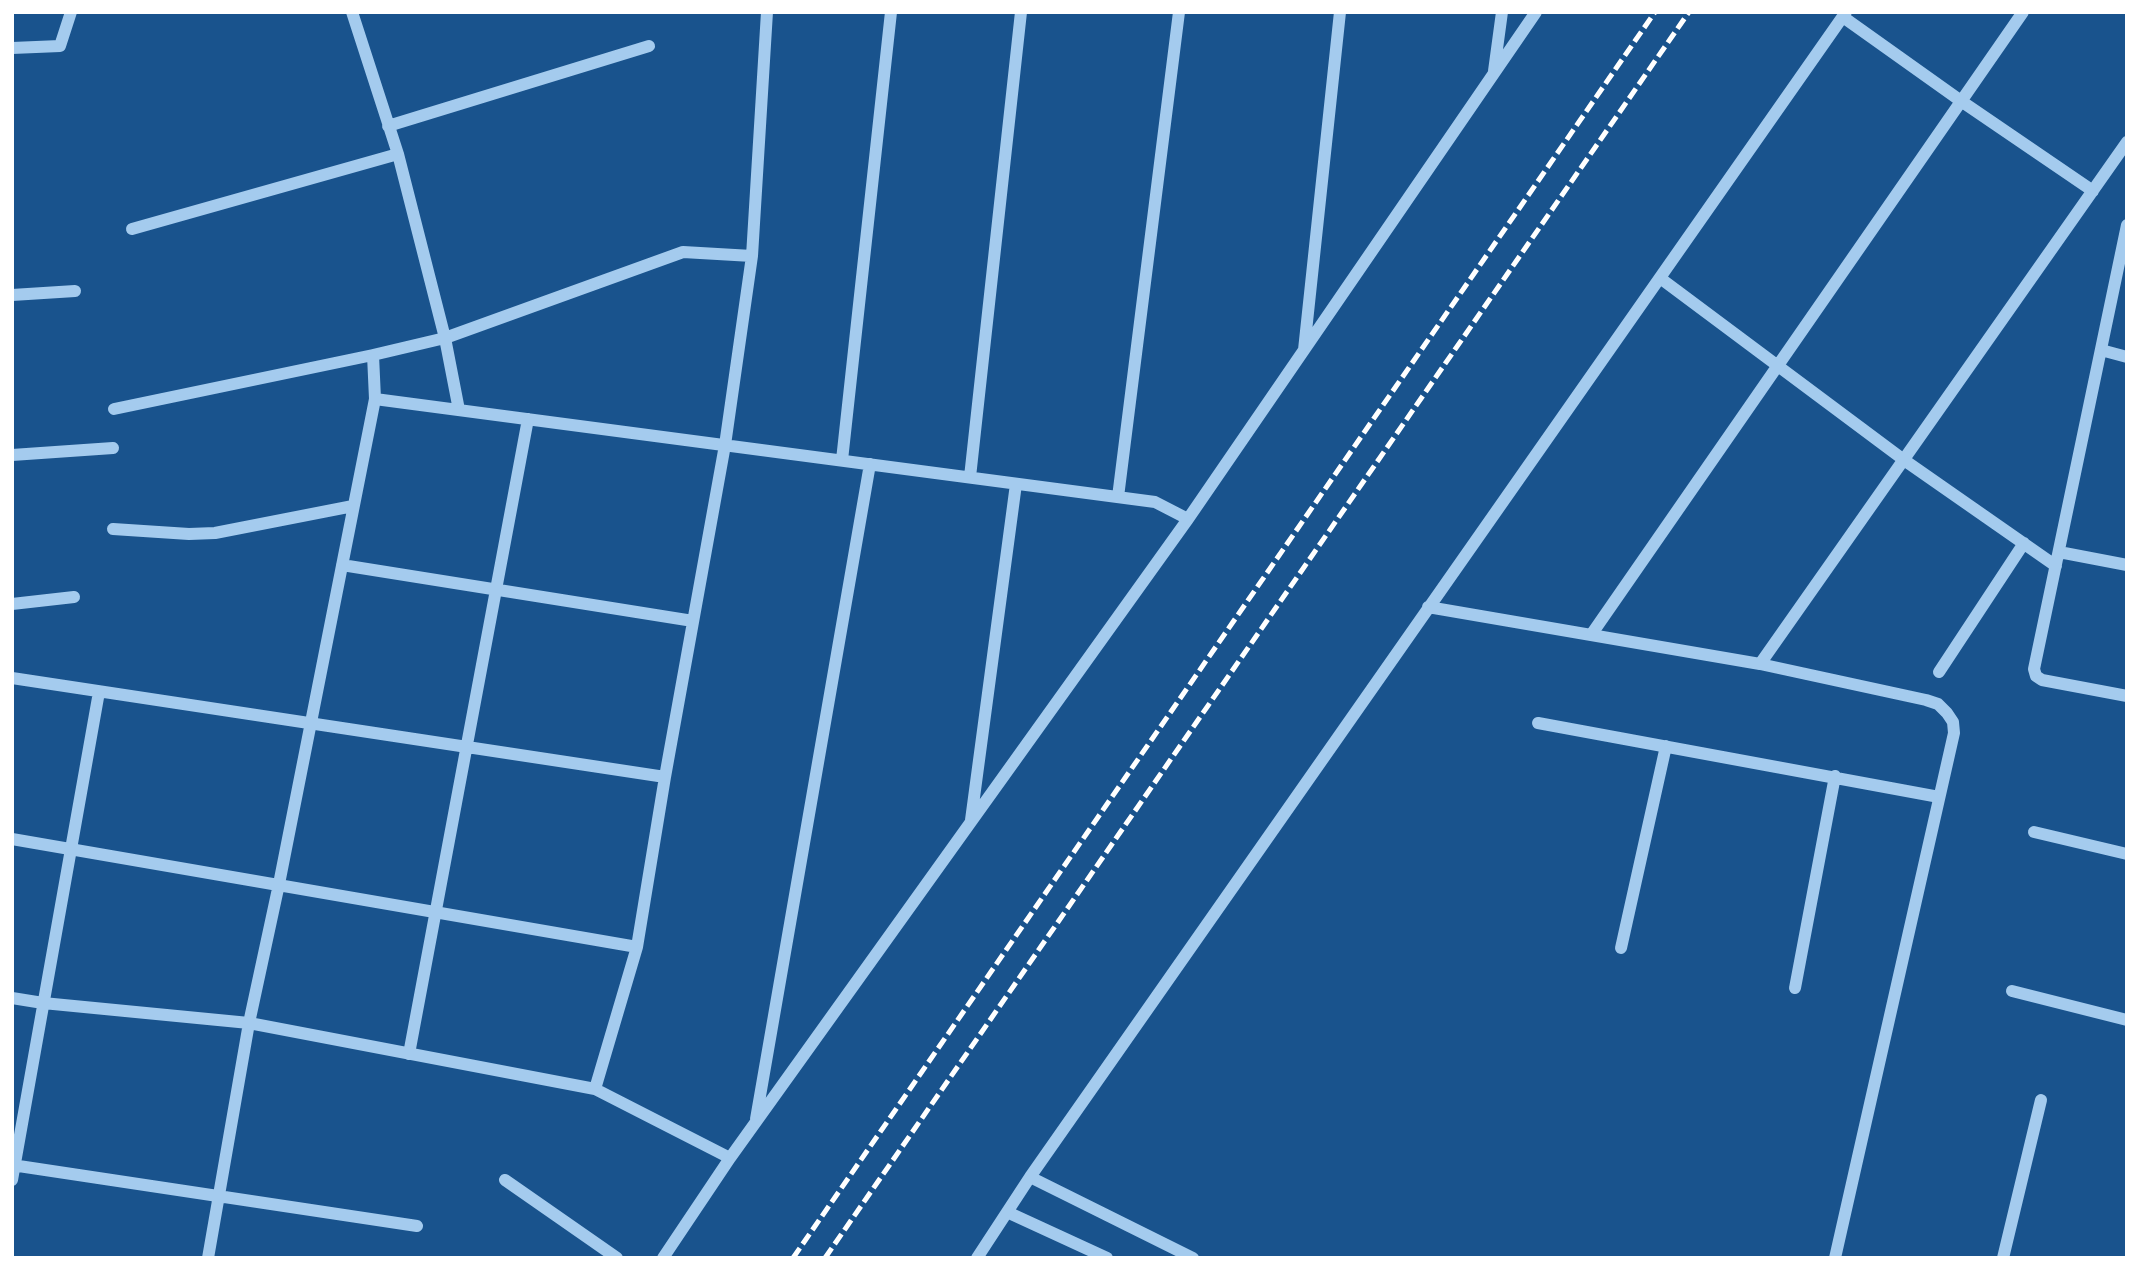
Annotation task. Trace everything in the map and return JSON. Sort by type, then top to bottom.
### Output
[{"type":"street","points":[[12,48],[60,46],[71,12]]},
{"type":"street","points":[[352,12],[398,154],[445,338],[459,410]]},
{"type":"street","points":[[595,1089],[637,947],[725,445],[752,256],[767,12]]},
{"type":"street","points":[[842,460],[891,12]]},
{"type":"street","points":[[970,477],[1021,12]]},
{"type":"street","points":[[1118,497],[1179,12]]},
{"type":"street","points":[[1304,351],[1340,12]]},
{"type":"street","points":[[1493,75],[1502,12]]},
{"type":"street","points":[[663,1258],[756,1121],[1188,519],[1536,12]]},
{"type":"street","points":[[1591,635],[2023,12]]},
{"type":"street","points":[[977,1258],[1030,1177],[1428,607],[1845,15],[1961,102],[2093,191]]},
{"type":"street","points":[[388,126],[649,47]]},
{"type":"street","points":[[1760,664],[2127,142]]},
{"type":"street","points":[[132,229],[398,154]]},
{"type":"street","points":[[2127,225],[2034,669],[2036,676],[2042,680],[2127,696]]},
{"type":"street","points":[[114,410],[445,338],[682,252],[752,256]]},
{"type":"street","points":[[1660,278],[1904,460],[2056,566]]},
{"type":"street","points":[[12,295],[75,290]]},
{"type":"street","points":[[2101,350],[2127,357]]},
{"type":"street","points":[[208,1258],[250,1023],[375,399],[373,355]]},
{"type":"street","points":[[375,399],[1155,502],[1188,519]]},
{"type":"street","points":[[409,1054],[528,419]]},
{"type":"street","points":[[12,455],[113,448]]},
{"type":"street","points":[[756,1121],[870,464]]},
{"type":"street","points":[[971,821],[1016,484]]},
{"type":"street","points":[[113,529],[215,533],[354,506]]},
{"type":"street","points":[[1940,672],[2024,543]]},
{"type":"street","points":[[2059,552],[2127,565]]},
{"type":"street","points":[[342,565],[693,621]]},
{"type":"street","points":[[12,604],[74,597]]},
{"type":"street","points":[[1428,607],[1760,664],[1926,700],[1938,704],[1948,713],[1953,722],[1954,733],[1835,1258]]},
{"type":"street","points":[[12,678],[665,777]]},
{"type":"street","points":[[12,1180],[99,692]]},
{"type":"street","points":[[1538,723],[1939,797]]},
{"type":"street","points":[[1621,948],[1666,746]]},
{"type":"street","points":[[1794,988],[1835,776]]},
{"type":"street","points":[[2034,832],[2127,854]]},
{"type":"street","points":[[12,839],[637,947]]},
{"type":"street","points":[[2012,991],[2127,1020]]},
{"type":"street","points":[[12,998],[250,1023],[595,1089],[730,1158]]},
{"type":"street","points":[[2003,1258],[2041,1100]]},
{"type":"street","points":[[14,1165],[417,1226]]},
{"type":"street","points":[[1030,1177],[1193,1258]]},
{"type":"street","points":[[505,1180],[617,1258]]},
{"type":"street","points":[[1007,1212],[1107,1258]]},
{"type":"railway","points":[[793,1258],[1655,12]]},
{"type":"railway","points":[[825,1258],[1689,12]]}]
